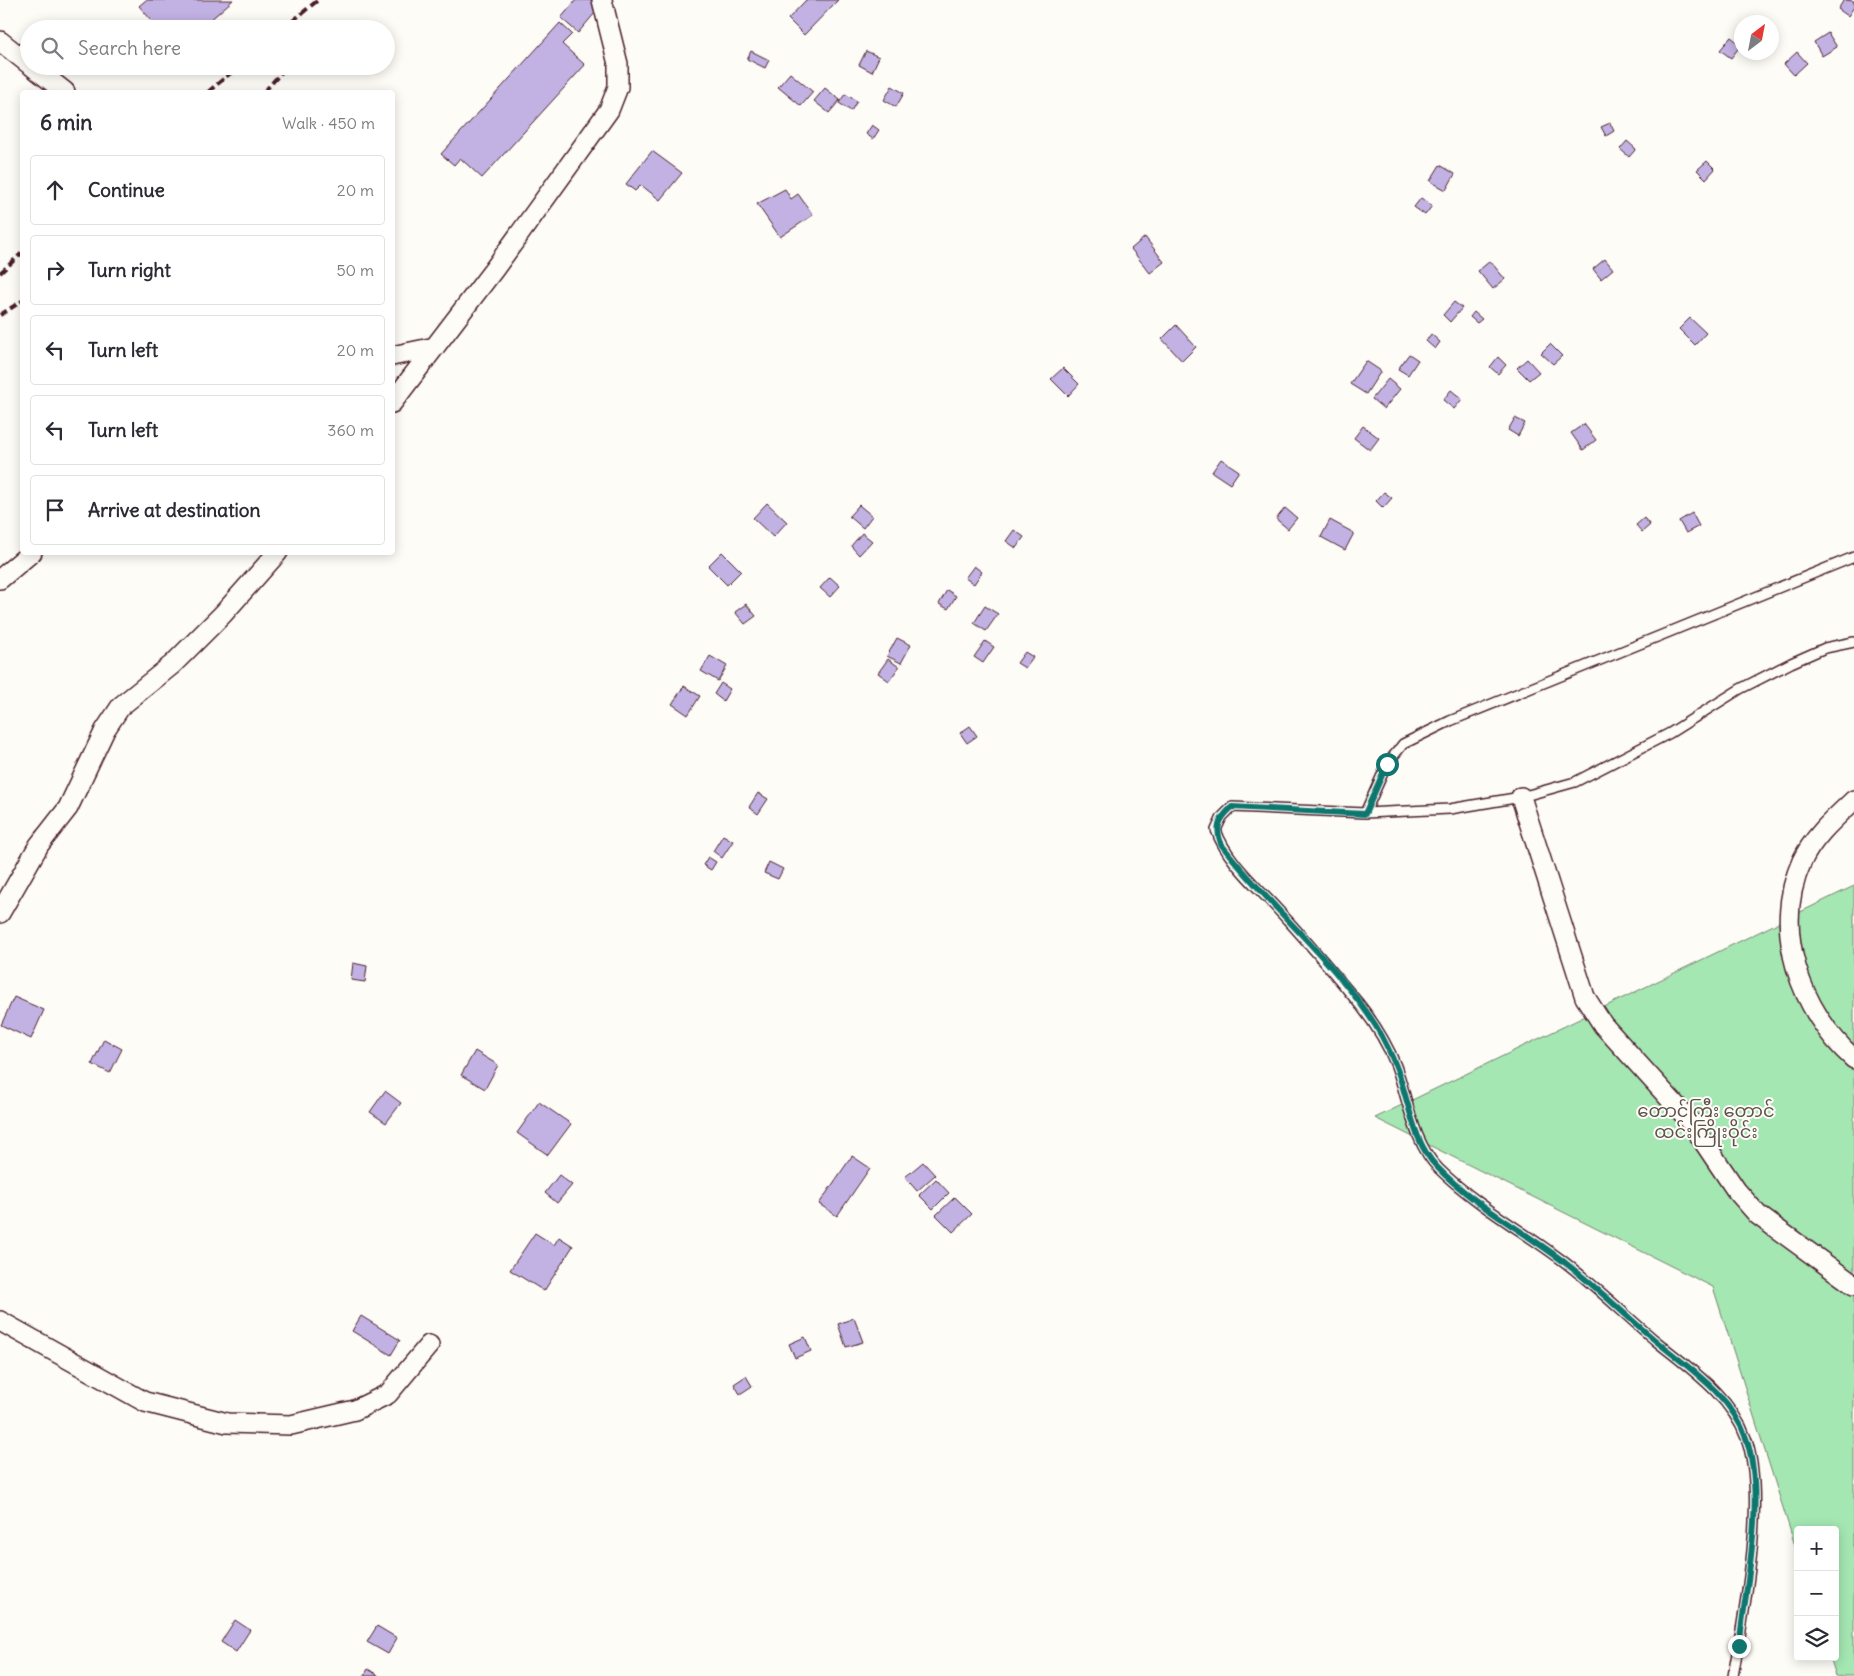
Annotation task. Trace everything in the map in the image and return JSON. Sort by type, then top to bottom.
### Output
[{"type":"street","points":[[395,399],[495,268],[608,110],[618,87],[618,64],[602,0]]},
{"type":"street","points":[[0,41],[20,57]]},
{"type":"street","points":[[43,75],[62,90]]},
{"type":"street","points":[[395,355],[435,347]]},
{"type":"street","points":[[0,579],[28,555]]},
{"type":"street","points":[[0,913],[39,845],[68,808],[105,730],[121,706],[173,664],[223,614],[275,555]]},
{"type":"street","points":[[1521,797],[1585,997],[1603,1025],[1689,1120],[1736,1190],[1758,1215],[1854,1285]]},
{"type":"street","points":[[1854,800],[1824,828],[1802,860],[1792,896],[1789,944],[1801,984],[1818,1017],[1854,1059]]},
{"type":"street","points":[[0,1321],[145,1402],[227,1423],[291,1425],[354,1410],[388,1394],[429,1345]]},
{"type":"lane","points":[[1365,814],[1387,764],[1403,744],[1450,720],[1854,557]]},
{"type":"lane","points":[[1734,1676],[1751,1552],[1754,1502],[1753,1469],[1746,1438],[1733,1411],[1703,1380],[1622,1313],[1569,1265],[1466,1191],[1438,1168],[1425,1153],[1395,1064],[1369,1015],[1310,944],[1233,860],[1221,844],[1216,830],[1222,816],[1232,807],[1365,814],[1450,809],[1521,797],[1574,782],[1670,733],[1740,689],[1825,648],[1854,642]]},
{"type":"green space","name":"တောင်ကြီး တောင် ထင်းကြိုးဝိုင်း","points":[[1854,886],[1854,1676],[1836,1676],[1831,1661],[1839,1661],[1839,1526],[1794,1526],[1794,1542],[1713,1287],[1375,1118]]},
{"type":"building","points":[[146,0],[233,0],[210,20],[151,20],[139,6]]},
{"type":"building","points":[[576,0],[591,0],[600,7],[578,33],[561,18]]},
{"type":"building","points":[[806,0],[838,0],[804,35],[788,19]]},
{"type":"building","points":[[1844,0],[1854,1],[1854,7],[1848,16],[1838,9]]},
{"type":"building","points":[[560,23],[572,34],[562,44],[585,65],[482,178],[460,158],[454,165],[441,154]]},
{"type":"building","points":[[1828,33],[1837,47],[1822,56],[1814,42]]},
{"type":"building","points":[[1731,37],[1734,39],[1734,54],[1731,58],[1720,50]]},
{"type":"building","points":[[751,51],[769,60],[765,68],[747,59]]},
{"type":"building","points":[[866,51],[879,57],[872,72],[859,65]]},
{"type":"building","points":[[1797,52],[1807,63],[1794,75],[1784,64]]},
{"type":"building","points":[[790,73],[813,92],[801,106],[778,87]]},
{"type":"building","points":[[892,86],[904,93],[896,107],[884,100]]},
{"type":"building","points":[[825,88],[840,100],[829,113],[814,101]]},
{"type":"building","points":[[845,94],[857,101],[851,111],[839,103]]},
{"type":"building","points":[[1610,123],[1614,131],[1606,136],[1601,127]]},
{"type":"building","points":[[872,125],[879,130],[873,139],[866,134]]},
{"type":"building","points":[[1627,141],[1636,149],[1629,157],[1620,149]]},
{"type":"building","points":[[652,151],[682,173],[660,200],[641,185],[635,191],[626,184]]},
{"type":"building","points":[[1707,161],[1715,169],[1706,179],[1697,170]]},
{"type":"building","points":[[1440,165],[1455,174],[1446,190],[1430,181]]},
{"type":"building","points":[[785,189],[791,199],[798,194],[813,215],[780,237],[757,204]]},
{"type":"building","points":[[1421,198],[1432,206],[1425,215],[1414,207]]},
{"type":"building","points":[[1145,237],[1164,262],[1150,273],[1131,249]]},
{"type":"building","points":[[1605,259],[1613,269],[1601,279],[1593,269]]},
{"type":"building","points":[[1490,261],[1505,279],[1493,289],[1478,271]]},
{"type":"building","points":[[1454,302],[1462,308],[1450,322],[1443,315]]},
{"type":"building","points":[[1474,312],[1482,319],[1477,323],[1470,317]]},
{"type":"building","points":[[1690,318],[1706,333],[1695,345],[1679,329]]},
{"type":"building","points":[[1176,325],[1196,347],[1182,361],[1162,339]]},
{"type":"building","points":[[1431,334],[1440,342],[1435,349],[1426,341]]},
{"type":"building","points":[[1550,344],[1562,356],[1553,364],[1541,353]]},
{"type":"building","points":[[1409,354],[1418,360],[1408,375],[1398,369]]},
{"type":"building","points":[[1498,357],[1506,365],[1498,374],[1490,367]]},
{"type":"building","points":[[1527,359],[1539,372],[1529,380],[1517,368]]},
{"type":"building","points":[[1366,361],[1381,371],[1366,394],[1350,384]]},
{"type":"building","points":[[1063,368],[1079,384],[1068,396],[1051,379]]},
{"type":"building","points":[[1388,379],[1400,389],[1384,409],[1372,399]]},
{"type":"building","points":[[1451,390],[1462,399],[1454,409],[1443,400]]},
{"type":"building","points":[[1515,418],[1525,423],[1518,436],[1508,430]]},
{"type":"building","points":[[1584,424],[1596,440],[1583,450],[1571,433]]},
{"type":"building","points":[[1363,426],[1379,438],[1370,450],[1354,438]]},
{"type":"building","points":[[1221,459],[1239,471],[1230,484],[1212,472]]},
{"type":"building","points":[[1384,492],[1392,498],[1383,508],[1376,501]]},
{"type":"building","points":[[767,503],[787,522],[773,537],[753,518]]},
{"type":"building","points":[[859,505],[872,516],[863,528],[849,516]]},
{"type":"building","points":[[1285,508],[1297,518],[1288,529],[1276,519]]},
{"type":"building","points":[[1692,513],[1699,526],[1686,533],[1679,521]]},
{"type":"building","points":[[1644,518],[1650,525],[1642,532],[1636,525]]},
{"type":"building","points":[[1330,520],[1354,533],[1345,550],[1321,537]]},
{"type":"building","points":[[1014,530],[1024,537],[1016,548],[1006,541]]},
{"type":"building","points":[[862,533],[872,541],[859,555],[851,546]]},
{"type":"building","points":[[722,552],[741,571],[727,585],[708,566]]},
{"type":"building","points":[[974,566],[982,572],[974,584],[965,578]]},
{"type":"building","points":[[830,577],[840,586],[830,597],[820,588]]},
{"type":"building","points":[[947,590],[956,596],[948,609],[939,604]]},
{"type":"building","points":[[746,604],[756,616],[745,624],[735,612]]},
{"type":"building","points":[[985,606],[998,614],[986,631],[974,623]]},
{"type":"building","points":[[897,638],[911,645],[901,663],[887,656]]},
{"type":"building","points":[[985,641],[994,647],[983,663],[974,657]]},
{"type":"building","points":[[1025,652],[1033,657],[1025,668],[1017,663]]},
{"type":"building","points":[[710,656],[727,666],[718,681],[701,671]]},
{"type":"building","points":[[888,659],[899,667],[889,681],[878,673]]},
{"type":"building","points":[[721,683],[730,689],[723,701],[714,694]]},
{"type":"building","points":[[684,686],[700,696],[688,715],[672,704]]},
{"type":"building","points":[[970,726],[977,736],[967,743],[960,733]]},
{"type":"building","points":[[758,793],[768,799],[758,814],[749,807]]},
{"type":"building","points":[[723,835],[733,841],[722,858],[713,851]]},
{"type":"building","points":[[708,857],[716,862],[711,870],[703,865]]},
{"type":"building","points":[[769,862],[783,869],[778,879],[764,873]]},
{"type":"building","points":[[353,963],[367,966],[365,982],[351,980]]},
{"type":"building","points":[[14,997],[44,1010],[31,1039],[1,1025]]},
{"type":"building","points":[[104,1039],[122,1049],[110,1073],[92,1064]]},
{"type":"building","points":[[475,1051],[498,1065],[485,1089],[461,1075]]},
{"type":"building","points":[[385,1091],[401,1103],[386,1123],[370,1112]]},
{"type":"building","points":[[539,1102],[571,1124],[548,1155],[517,1133]]},
{"type":"building","points":[[852,1156],[870,1168],[837,1216],[819,1204]]},
{"type":"building","points":[[923,1162],[935,1175],[917,1191],[905,1177]]},
{"type":"building","points":[[559,1175],[572,1185],[557,1203],[545,1193]]},
{"type":"building","points":[[936,1179],[949,1193],[933,1209],[919,1195]]},
{"type":"building","points":[[955,1197],[972,1214],[953,1232],[936,1215]]},
{"type":"building","points":[[535,1233],[554,1245],[559,1237],[573,1246],[544,1291],[510,1270]]},
{"type":"building","points":[[361,1316],[400,1340],[391,1355],[352,1331]]},
{"type":"building","points":[[854,1318],[863,1342],[846,1347],[838,1324]]},
{"type":"building","points":[[805,1337],[811,1351],[795,1358],[789,1344]]},
{"type":"building","points":[[746,1376],[752,1386],[740,1394],[734,1384]]},
{"type":"building","points":[[235,1620],[250,1630],[236,1652],[221,1642]]},
{"type":"building","points":[[377,1626],[397,1638],[388,1654],[367,1642]]},
{"type":"building","points":[[368,1669],[379,1676],[364,1676]]},
{"type":"railway","points":[[294,20],[318,0]]},
{"type":"railway","points":[[210,90],[228,75]]},
{"type":"railway","points":[[266,90],[279,75]]},
{"type":"railway","points":[[0,273],[20,255]]},
{"type":"railway","points":[[0,315],[20,302]]},
{"type":"route","points":[[1387,764],[1365,814],[1246,806],[1232,807],[1222,816],[1216,830],[1221,844],[1233,860],[1310,944],[1369,1015],[1395,1064],[1425,1153],[1438,1168],[1466,1191],[1569,1265],[1622,1313],[1703,1380],[1733,1411],[1746,1438],[1753,1469],[1754,1502],[1751,1552],[1739,1646]]}]
